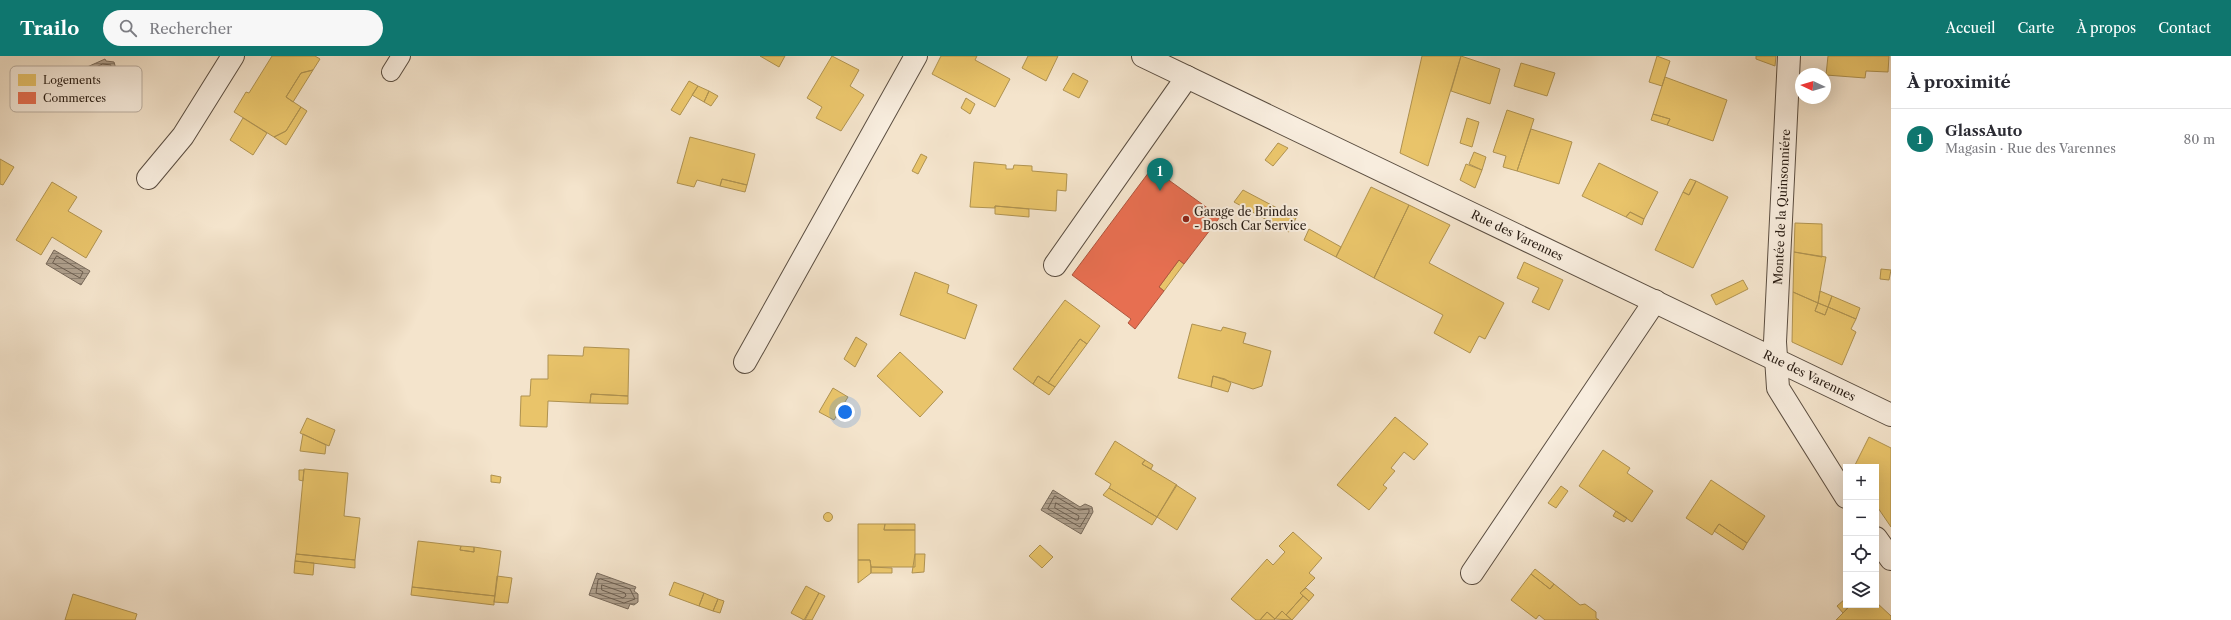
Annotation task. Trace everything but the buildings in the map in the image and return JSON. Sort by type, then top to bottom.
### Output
[{"type":"street","points":[[148,178],[183,136],[233,56]]},
{"type":"street","points":[[745,362],[916,56]]},
{"type":"street","name":"Rue des Varennes","points":[[1143,56],[1891,415]]},
{"type":"street","name":"Montée de la Quinsonniére","points":[[1789,56],[1775,358],[1778,388],[1843,492]]},
{"type":"street","points":[[1055,266],[1187,77]]},
{"type":"street","points":[[1472,573],[1655,301]]},
{"type":"street","points":[[1879,542],[1891,559]]},
{"type":"lane","points":[[391,72],[400,56]]},
{"type":"water","points":[[105,59],[106,61],[114,62],[115,66],[89,66]]},
{"type":"water","points":[[54,250],[90,271],[81,285],[46,264]]},
{"type":"water","points":[[1053,490],[1080,507],[1085,504],[1092,507],[1093,512],[1081,534],[1041,510]]},
{"type":"water","points":[[597,573],[636,587],[634,591],[638,594],[638,602],[634,605],[630,604],[628,609],[589,595]]},
{"type":"place","name":"GlassAuto","points":[[1160,191]]},
{"type":"place","name":"Garage de Brindas - Bosch Car Service","points":[[1186,219]]}]
